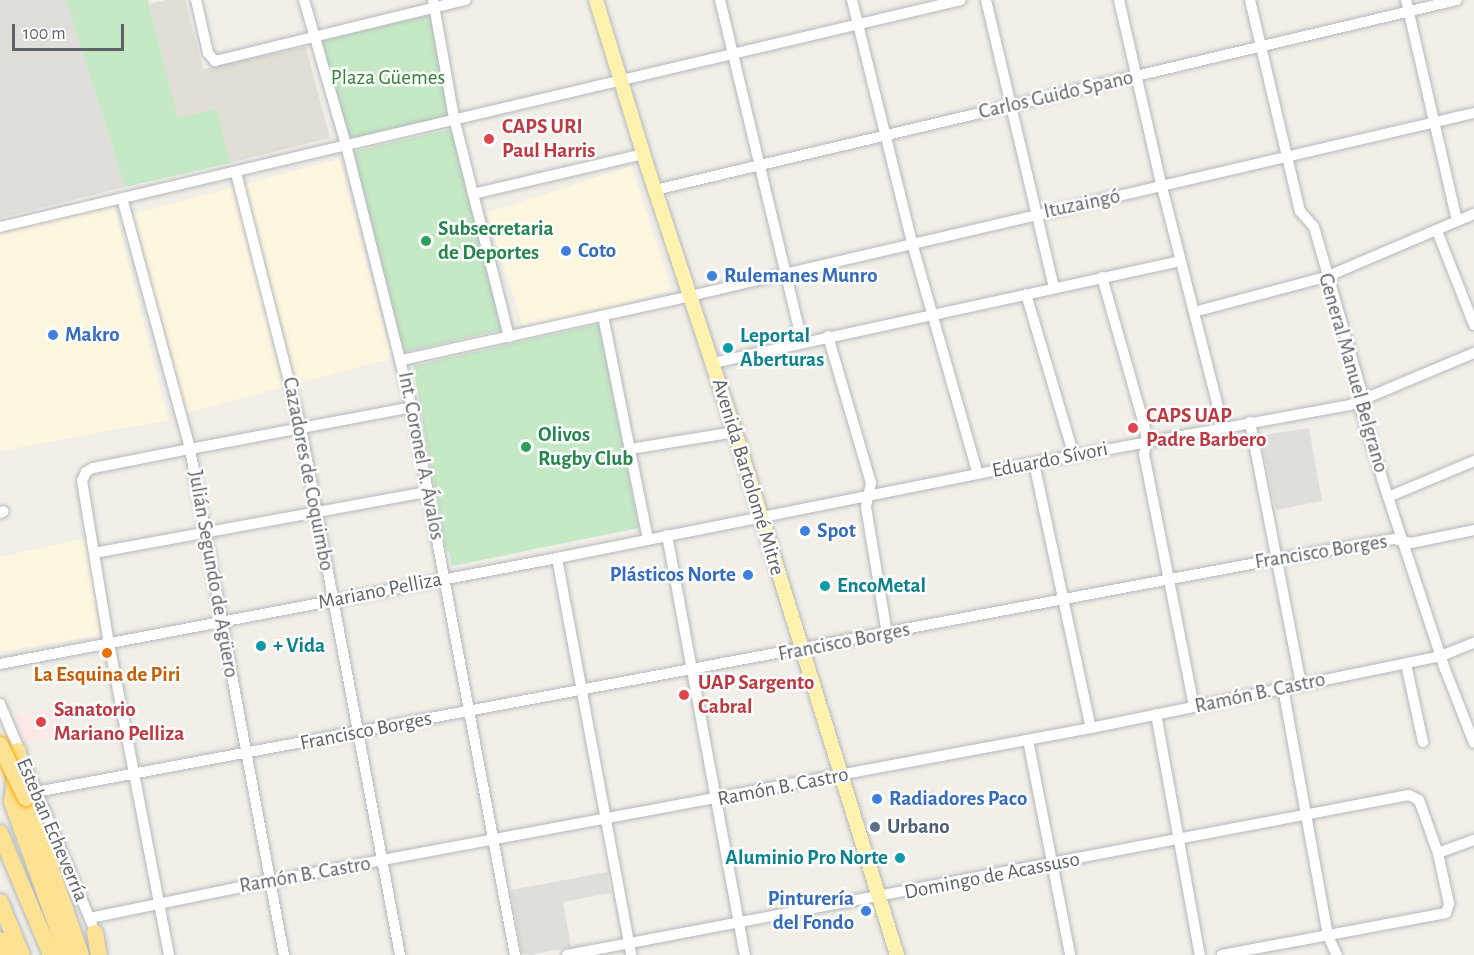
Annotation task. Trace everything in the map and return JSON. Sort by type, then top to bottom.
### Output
[{"type":"highway","points":[[0,745],[31,795],[81,955]]},
{"type":"highway","points":[[18,751],[11,791],[12,802],[67,955]]},
{"type":"highway","points":[[0,833],[51,955]]},
{"type":"highway","points":[[0,902],[22,955]]},
{"type":"highway","points":[[92,926],[99,955]]},
{"type":"highway","points":[[0,940],[9,955]]},
{"type":"main road","name":"Avenida Bartolomé Mitre","points":[[596,0],[643,154],[735,432],[800,650],[897,955]]},
{"type":"street","points":[[196,0],[210,59],[214,61],[313,38],[434,4],[466,0]]},
{"type":"street","name":"Int. Coronel A. Ávalos","points":[[304,0],[313,38],[346,145],[402,360],[515,955]]},
{"type":"street","points":[[720,0],[802,342]]},
{"type":"street","points":[[852,0],[912,243],[978,474]]},
{"type":"street","points":[[0,227],[620,78],[961,0]]},
{"type":"street","points":[[986,0],[1054,288]]},
{"type":"street","points":[[1119,0],[1180,261],[1223,427]]},
{"type":"street","name":"General Manuel Belgrano","points":[[1250,0],[1300,211],[1314,227],[1326,277],[1361,390],[1361,410],[1388,497],[1441,656],[1473,737]]},
{"type":"street","name":"Carlos Guido Spano","points":[[655,190],[758,164],[1261,48],[1408,6],[1457,0]]},
{"type":"street","points":[[434,4],[454,118],[509,337]]},
{"type":"street","points":[[1408,6],[1457,221]]},
{"type":"street","name":"Ituzaingó","points":[[402,360],[690,296],[1474,113]]},
{"type":"street","points":[[473,194],[643,154]]},
{"type":"street","name":"Cazadores de Coquimbo","points":[[236,172],[301,428],[315,513],[400,955]]},
{"type":"street","name":"Julián Segundo de Agüero","points":[[122,198],[190,448],[284,955]]},
{"type":"street","points":[[1194,312],[1326,277],[1474,214]]},
{"type":"street","points":[[1437,231],[1474,325]]},
{"type":"street","points":[[713,363],[828,336],[1180,261]]},
{"type":"street","points":[[1102,277],[1147,442],[1144,454],[1171,579],[1194,706]]},
{"type":"street","points":[[1026,294],[1074,456]]},
{"type":"street","points":[[603,316],[648,539]]},
{"type":"street","points":[[828,336],[871,483],[866,507],[887,634]]},
{"type":"street","name":"Eduardo Sívori","points":[[760,516],[1361,402],[1474,353]]},
{"type":"street","points":[[169,955],[109,644],[82,481],[86,472],[93,468],[412,407]]},
{"type":"street","points":[[1250,422],[1301,684]]},
{"type":"street","points":[[630,449],[735,432]]},
{"type":"street","points":[[1388,497],[1474,461]]},
{"type":"street","points":[[1034,463],[1090,728]]},
{"type":"street","points":[[94,553],[428,492]]},
{"type":"street","name":"Mariano Pelliza","points":[[0,664],[557,558],[760,516]]},
{"type":"street","name":"Francisco Borges","points":[[31,795],[1278,559],[1394,539],[1412,543],[1474,530]]},
{"type":"street","points":[[667,536],[745,955]]},
{"type":"street","points":[[557,558],[630,950]]},
{"type":"street","name":"Ramón B. Castro","points":[[92,926],[159,903],[1090,728],[1406,664],[1441,656],[1474,643]]},
{"type":"street","points":[[1406,664],[1423,742]]},
{"type":"street","points":[[1283,688],[1304,816],[1328,936],[1336,955]]},
{"type":"street","name":"Esteban Echeverría","points":[[0,704],[18,751],[31,795],[105,955]]},
{"type":"street","points":[[1156,714],[1200,955]]},
{"type":"street","points":[[1028,740],[1070,955]]},
{"type":"street","name":"Domingo de Acassuso","points":[[567,955],[630,950],[740,923],[1416,796],[1438,853]]},
{"type":"street","points":[[1222,955],[1446,913],[1449,904],[1438,853],[1474,840]]},
{"type":"shaded area","points":[[0,0],[66,0],[125,187],[0,218]]},
{"type":"shaded area","points":[[166,0],[185,0],[203,69],[306,47],[330,138],[230,163],[217,109],[178,119],[149,4]]},
{"type":"shaded area","points":[[339,159],[392,358],[184,414],[130,215]]},
{"type":"shaded area","points":[[631,166],[671,290],[527,337],[486,213]]},
{"type":"shaded area","points":[[113,202],[168,420],[0,451],[0,231]]},
{"type":"shaded area","points":[[1309,428],[1322,501],[1276,510],[1261,437]]},
{"type":"shaded area","points":[[87,538],[100,635],[0,652],[0,557]]},
{"type":"shaded area","name":"Sanatorio Mariano Pelliza","points":[[55,708],[61,712],[64,728],[62,736],[23,743],[17,715]]},
{"type":"shaded area","points":[[607,872],[610,893],[563,902],[571,947],[530,955],[522,953],[511,890]]},
{"type":"green space","points":[[66,0],[148,0],[178,118],[217,109],[230,163],[125,187]]},
{"type":"green space","name":"Plaza Güemes","points":[[430,15],[454,117],[345,142],[322,40]]},
{"type":"green space","name":"Subsecretaria de Deportes","points":[[455,128],[502,330],[400,353],[354,151]]},
{"type":"green space","name":"Olivos Rugby Club","points":[[599,324],[639,528],[452,566],[449,551],[446,551],[413,366]]},
{"type":"place","name":"CAPS URI Paul Harris","points":[[489,139]]},
{"type":"place","name":"Subsecretaria de Deportes","points":[[426,241]]},
{"type":"place","name":"Coto","points":[[566,251]]},
{"type":"place","name":"Rulemanes Munro","points":[[712,276]]},
{"type":"place","name":"Makro","points":[[53,335]]},
{"type":"place","name":"Leportal Aberturas","points":[[728,348]]},
{"type":"place","name":"CAPS UAP Padre Barbero","points":[[1133,428]]},
{"type":"place","name":"Olivos Rugby Club","points":[[526,447]]},
{"type":"place","name":"Spot","points":[[805,531]]},
{"type":"place","name":"Plásticos Norte","points":[[748,575]]},
{"type":"place","name":"EncoMetal","points":[[825,586]]},
{"type":"place","name":"+ Vida","points":[[261,646]]},
{"type":"place","name":"La Esquina de Piri","points":[[107,653]]},
{"type":"place","name":"UAP Sargento Cabral","points":[[684,695]]},
{"type":"place","name":"Sanatorio Mariano Pelliza","points":[[41,722]]},
{"type":"place","name":"Radiadores Paco","points":[[877,799]]},
{"type":"place","name":"Urbano","points":[[875,827]]},
{"type":"place","name":"Aluminio Pro Norte","points":[[900,858]]},
{"type":"place","name":"Pinturería del Fondo","points":[[866,911]]}]
